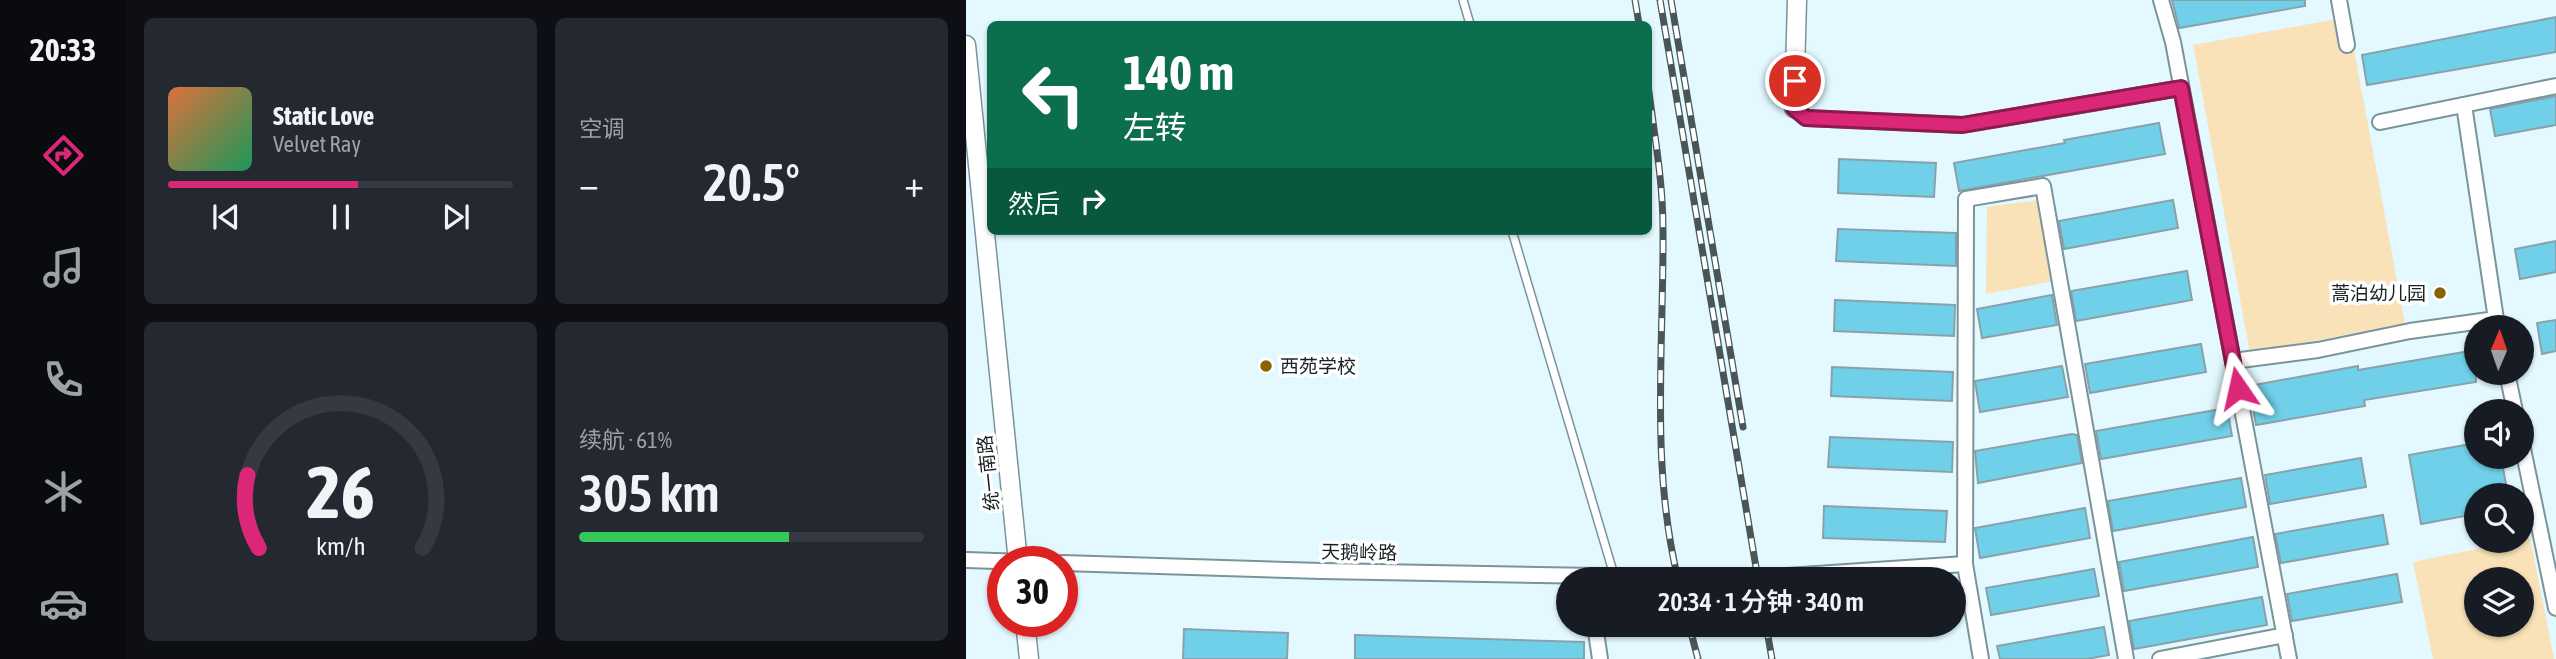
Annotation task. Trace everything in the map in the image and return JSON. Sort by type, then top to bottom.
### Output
[{"type":"street","points":[[1797,0],[1794,108],[1806,118],[1962,125],[2181,88]]},
{"type":"street","points":[[2161,0],[2173,42],[2289,659]]},
{"type":"street","points":[[2339,0],[2347,45]]},
{"type":"street","name":"统一南路","points":[[966,45],[1016,546]]},
{"type":"street","points":[[2380,122],[2556,86]]},
{"type":"street","points":[[2464,105],[2496,315]]},
{"type":"street","points":[[1981,659],[1965,564],[1966,200],[2043,186],[2126,659]]},
{"type":"street","points":[[2233,360],[2319,350],[2410,331],[2464,326]]},
{"type":"street","points":[[2527,469],[2556,608]]},
{"type":"street","points":[[966,560],[987,561]]},
{"type":"street","name":"天鹅岭路","points":[[1078,563],[1556,577]]},
{"type":"street","points":[[1920,567],[1965,564]]},
{"type":"street","points":[[2160,659],[2285,635]]},
{"type":"street","points":[[1027,637],[1029,659]]},
{"type":"street","points":[[1597,637],[1600,659]]},
{"type":"lane","points":[[1462,0],[1469,21]]},
{"type":"lane","points":[[1513,235],[1612,567]]},
{"type":"shaded area","points":[[2348,17],[2405,324],[2250,353],[2193,45]]},
{"type":"shaded area","points":[[2040,200],[2055,281],[1986,294],[1987,207]]},
{"type":"shaded area","points":[[2464,552],[2533,553],[2554,659],[2433,659],[2413,562]]},
{"type":"building","points":[[2172,0],[2305,0],[2305,6],[2179,28]]},
{"type":"building","points":[[2556,17],[2556,52],[2367,85],[2362,55]]},
{"type":"building","points":[[2556,96],[2556,125],[2495,136],[2490,109]]},
{"type":"building","points":[[2159,123],[2165,154],[1959,191],[1954,163]]},
{"type":"building","points":[[1839,159],[1936,163],[1934,197],[1838,193]]},
{"type":"building","points":[[2173,200],[2178,228],[2064,249],[2059,221]]},
{"type":"building","points":[[1838,229],[1956,233],[1956,266],[1836,261]]},
{"type":"building","points":[[2556,241],[2556,272],[2520,279],[2515,249]]},
{"type":"building","points":[[2187,271],[2192,300],[2076,321],[2071,291]]},
{"type":"building","points":[[2052,295],[2057,325],[1982,338],[1977,309]]},
{"type":"building","points":[[1835,300],[1955,305],[1954,336],[1834,331]]},
{"type":"building","points":[[2556,320],[2556,351],[2542,354],[2537,323]]},
{"type":"building","points":[[2201,344],[2206,372],[2090,393],[2085,364]]},
{"type":"building","points":[[2464,352],[2464,384],[2364,400],[2365,406],[2256,425],[2249,386],[2358,366],[2358,370]]},
{"type":"building","points":[[2062,366],[2068,397],[1980,412],[1975,381]]},
{"type":"building","points":[[1832,367],[1953,372],[1952,401],[1831,396]]},
{"type":"building","points":[[2227,408],[2232,436],[2101,459],[2096,431]]},
{"type":"building","points":[[2077,435],[2082,463],[1978,483],[1975,451]]},
{"type":"building","points":[[1830,437],[1953,442],[1952,472],[1828,467]]},
{"type":"building","points":[[2464,445],[2464,469],[2503,469],[2506,483],[2464,483],[2464,516],[2421,524],[2409,455]]},
{"type":"building","points":[[2361,458],[2366,487],[2270,504],[2265,475]]},
{"type":"building","points":[[2241,478],[2246,507],[2113,531],[2108,501]]},
{"type":"building","points":[[1824,506],[1947,511],[1945,542],[1823,538]]},
{"type":"building","points":[[2085,508],[2090,538],[1980,558],[1975,528]]},
{"type":"building","points":[[2383,515],[2388,544],[2281,563],[2275,534]]},
{"type":"building","points":[[2253,537],[2258,567],[2124,591],[2119,562]]},
{"type":"building","points":[[2094,569],[2099,596],[1991,615],[1986,588]]},
{"type":"building","points":[[2397,574],[2402,602],[2292,621],[2287,594]]},
{"type":"building","points":[[2262,597],[2267,625],[2134,649],[2129,621]]},
{"type":"building","points":[[2104,627],[2109,655],[2087,659],[2000,659],[1997,646]]},
{"type":"building","points":[[1184,629],[1288,633],[1287,659],[1183,659]]},
{"type":"building","points":[[1355,635],[1584,642],[1584,659],[1355,659]]},
{"type":"railway","points":[[1635,0],[1638,21]]},
{"type":"railway","points":[[1660,0],[1756,567]]},
{"type":"railway","points":[[1671,0],[1743,427]]},
{"type":"railway","points":[[1652,114],[1663,211],[1661,448],[1669,536],[1675,567]]},
{"type":"railway","points":[[1692,637],[1698,659]]},
{"type":"railway","points":[[1768,637],[1772,659]]},
{"type":"place","name":"蒿泊幼儿园","points":[[2440,293]]},
{"type":"place","name":"西苑学校","points":[[1266,366]]},
{"type":"route","points":[[1795,81],[1794,108],[1806,118],[1962,125],[2181,88],[2238,388]]}]
